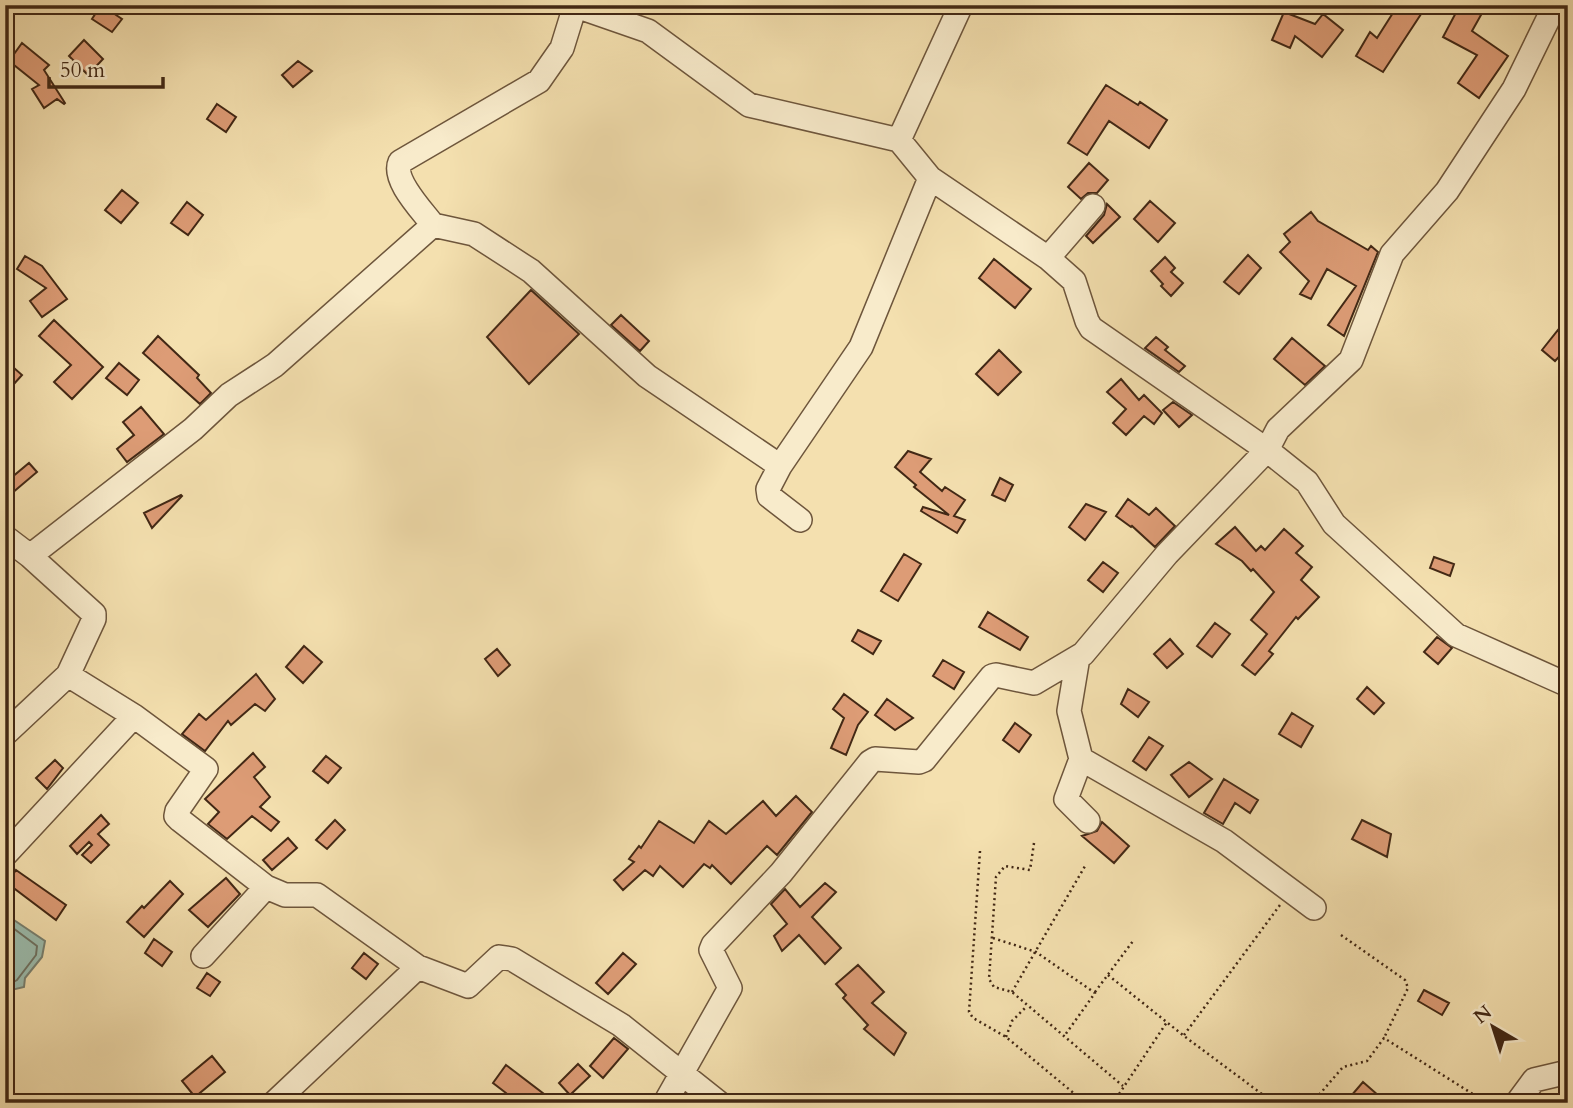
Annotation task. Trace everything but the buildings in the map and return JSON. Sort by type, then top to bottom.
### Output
[{"type":"street","points":[[899,140],[961,5]]},
{"type":"street","points":[[665,1103],[730,988],[711,950],[713,946],[781,873],[870,762],[875,759],[919,762],[924,760],[992,676],[1034,683],[1078,657],[1167,554],[1267,450],[1278,429],[1351,360],[1392,254],[1447,191],[1514,89],[1555,5]]},
{"type":"street","points":[[780,466],[647,376],[531,271],[474,234],[433,225],[399,179],[397,168],[400,162],[539,81],[562,48],[574,6],[648,31],[749,105],[899,140],[930,178],[1048,258],[1076,284],[1091,328],[1267,450],[1307,482],[1334,524],[1456,635],[1568,685]]},
{"type":"street","points":[[800,520],[769,496],[768,489],[780,466],[861,347],[930,178]]},
{"type":"street","points":[[1048,258],[1093,206]]},
{"type":"street","points":[[30,556],[193,429],[229,394],[275,365],[433,225]]},
{"type":"street","points":[[5,537],[94,614],[68,675],[5,734]]},
{"type":"street","points":[[1078,657],[1069,711],[1081,759],[1066,799],[1088,821]]},
{"type":"street","points":[[68,675],[134,716],[206,769],[176,816],[266,887],[285,895],[317,895],[418,967],[468,986],[499,957],[512,959],[621,1025],[719,1103]]},
{"type":"street","points":[[5,855],[134,716]]},
{"type":"street","points":[[1081,759],[1224,841],[1314,908]]},
{"type":"street","points":[[203,956],[266,887]]},
{"type":"street","points":[[274,1103],[418,967]]},
{"type":"street","points":[[1517,1103],[1534,1080],[1568,1072]]},
{"type":"path","points":[[1034,843],[1030,870],[1005,866],[996,877],[989,979],[994,987],[1012,992],[1123,1086]]},
{"type":"path","points":[[980,851],[969,1012],[973,1018],[1006,1037],[1082,1100]]},
{"type":"path","points":[[1012,992],[1085,866]]},
{"type":"path","points":[[1184,1036],[1290,891]]},
{"type":"path","points":[[1312,1103],[1343,1067],[1367,1061],[1384,1038],[1408,988],[1405,980],[1341,935]]},
{"type":"path","points":[[993,938],[1036,952],[1094,993]]},
{"type":"path","points":[[1064,1036],[1133,941]]},
{"type":"path","points":[[1108,975],[1274,1103]]},
{"type":"path","points":[[1006,1037],[1012,1021],[1027,1005]]},
{"type":"path","points":[[1113,1103],[1167,1022]]},
{"type":"path","points":[[1384,1038],[1487,1103]]},
{"type":"water","points":[[5,914],[45,941],[42,957],[25,978],[24,987],[11,990],[5,1005]]}]
